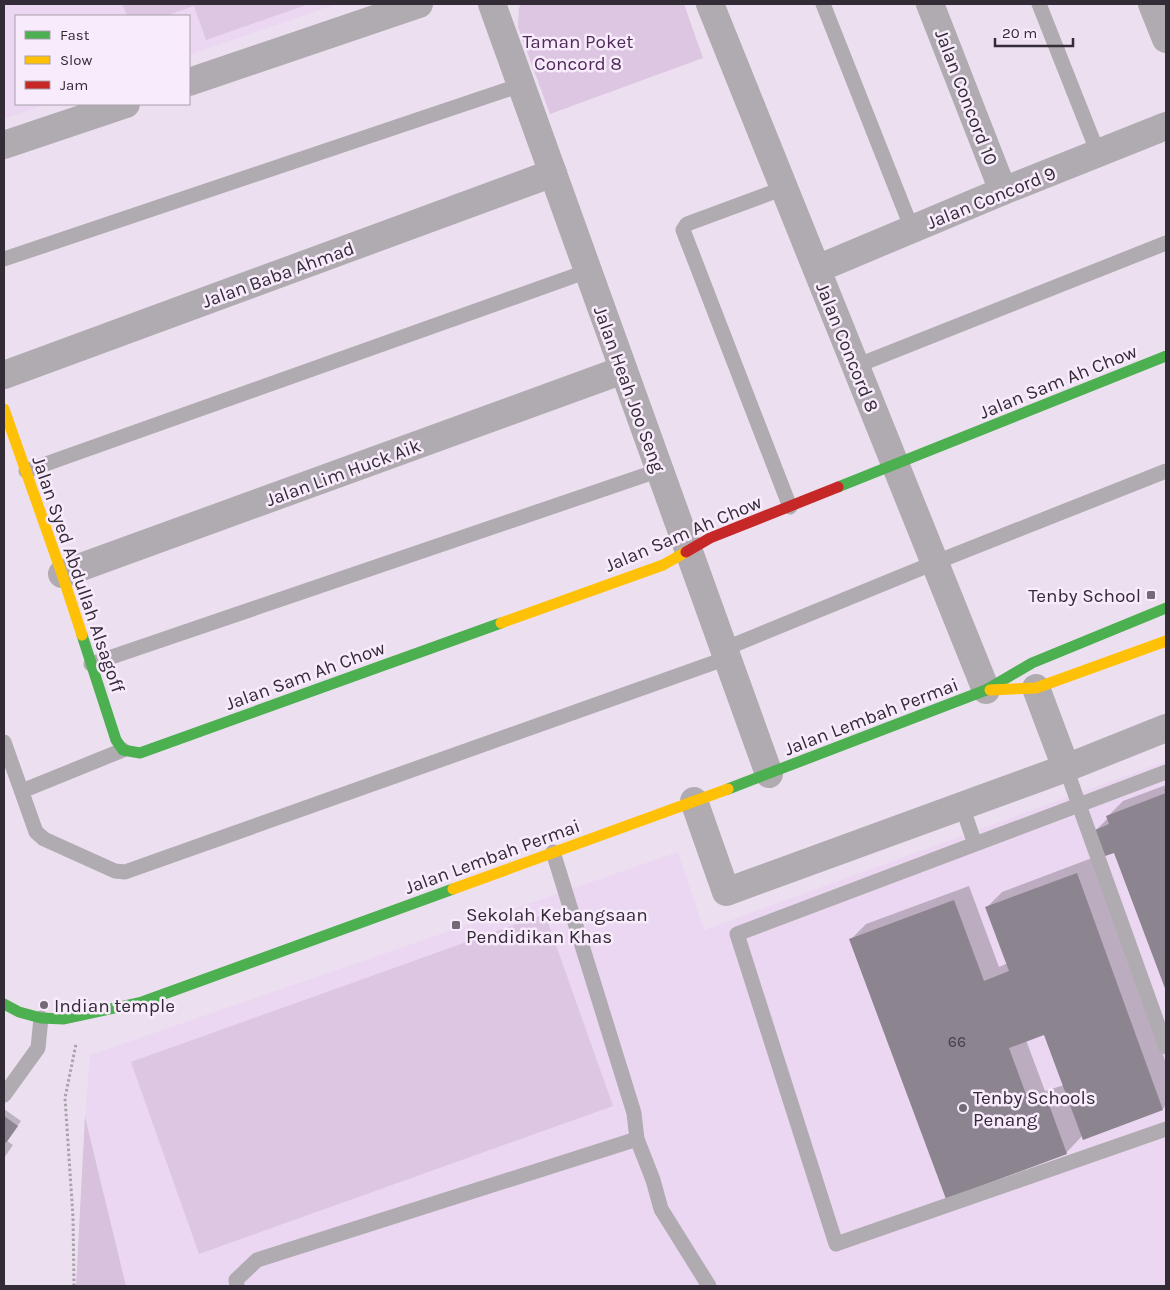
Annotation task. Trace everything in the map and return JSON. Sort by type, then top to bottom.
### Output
[{"type":"street","points":[[190,82],[419,4]]},
{"type":"street","name":"Jalan Heah Joo Seng","points":[[492,4],[769,774]]},
{"type":"street","name":"Jalan Concord 8","points":[[710,4],[986,690]]},
{"type":"street","name":"Jalan Concord 10","points":[[930,4],[1004,191]]},
{"type":"street","points":[[4,145],[123,105]]},
{"type":"street","name":"Jalan Concord 9","points":[[817,269],[1166,126]]},
{"type":"street","name":"Jalan Baba Ahmad","points":[[4,375],[552,173]]},
{"type":"street","name":"Jalan Sam Ah Chow","points":[[123,750],[140,753],[663,565],[710,538],[1166,356]]},
{"type":"street","name":"Jalan Lim Huck Aik","points":[[62,574],[624,370]]},
{"type":"street","name":"Jalan Syed Abdullah Alsagoff","points":[[4,408],[62,574],[116,740],[123,750]]},
{"type":"street","name":"Jalan Lembah Permai","points":[[4,1004],[19,1012],[42,1018],[64,1019],[142,1002],[769,774],[986,690],[1032,663],[1166,608]]},
{"type":"street","name":"Jalan Lembah Permai","points":[[986,690],[1036,688],[1166,641]]},
{"type":"street","points":[[1036,688],[1066,768]]},
{"type":"street","points":[[694,801],[726,892],[1066,768],[1166,728]]},
{"type":"lane","points":[[823,4],[912,229]]},
{"type":"lane","points":[[1039,4],[1098,153]]},
{"type":"lane","points":[[4,259],[521,85]]},
{"type":"lane","points":[[784,188],[687,224],[683,230],[790,507]]},
{"type":"lane","points":[[856,366],[1166,243]]},
{"type":"lane","points":[[26,472],[588,271]]},
{"type":"lane","points":[[91,664],[660,470]]},
{"type":"lane","points":[[4,742],[36,832],[44,839],[115,872],[125,872],[726,654],[934,563],[1166,472]]},
{"type":"lane","points":[[22,791],[123,750]]},
{"type":"lane","points":[[1066,768],[1166,1047]]},
{"type":"lane","points":[[1166,772],[737,934],[836,1244],[1166,1129]]},
{"type":"lane","points":[[962,806],[975,844]]},
{"type":"lane","points":[[552,852],[634,1112],[637,1139],[653,1180],[661,1209],[709,1286]]},
{"type":"lane","points":[[4,1095],[38,1048],[42,1018]]},
{"type":"lane","points":[[237,1286],[236,1280],[257,1260],[637,1139]]},
{"type":"path","points":[[74,1286],[73,1217],[65,1098],[82,1014]]},
{"type":"shaded area","points":[[4,4],[337,4],[190,55],[190,15],[15,15],[15,105],[44,105],[4,119]]},
{"type":"shaded area","points":[[1166,761],[1166,1286],[126,1286],[85,1117],[90,1055],[678,852],[704,930]]},
{"type":"shaded area","points":[[85,1117],[126,1286],[76,1286]]},
{"type":"green space","points":[[122,4],[309,4],[206,40],[194,6],[168,15],[127,15]]},
{"type":"green space","name":"Taman Poket Concord 8","points":[[521,4],[684,4],[703,58],[550,114],[518,27]]},
{"type":"green space","points":[[545,914],[613,1106],[199,1254],[131,1062]]},
{"type":"building","points":[[1166,793],[1166,991],[1114,853],[1105,856],[1095,830],[1109,824],[1106,816]]},
{"type":"building","points":[[1077,873],[1163,1110],[1083,1140],[1044,1035],[1009,1048],[1030,1105],[1047,1099],[1067,1154],[946,1199],[849,939],[954,900],[984,981],[1009,971],[985,907]]},
{"type":"building","points":[[4,1116],[18,1126],[6,1143],[4,1141]]},
{"type":"traffic: fast","points":[[838,487],[1166,356]]},
{"type":"traffic: fast","points":[[728,789],[986,690],[1032,663],[1166,608]]},
{"type":"traffic: fast","points":[[82,635],[116,740],[123,750],[140,753],[501,623]]},
{"type":"traffic: fast","points":[[4,1004],[19,1012],[41,1018],[64,1019],[142,1002],[453,889]]},
{"type":"traffic: slow","points":[[4,409],[82,635]]},
{"type":"traffic: slow","points":[[501,623],[663,565],[686,552]]},
{"type":"traffic: slow","points":[[990,690],[1036,688],[1166,641]]},
{"type":"traffic: slow","points":[[453,889],[728,789]]},
{"type":"traffic: jam","points":[[686,552],[710,538],[838,487]]},
{"type":"place","name":"Tenby School","points":[[1151,595]]},
{"type":"place","name":"Sekolah Kebangsaan Pendidikan Khas","points":[[456,925]]},
{"type":"place","name":"Indian temple","points":[[44,1005]]},
{"type":"place","name":"Tenby Schools Penang","points":[[963,1108]]}]
